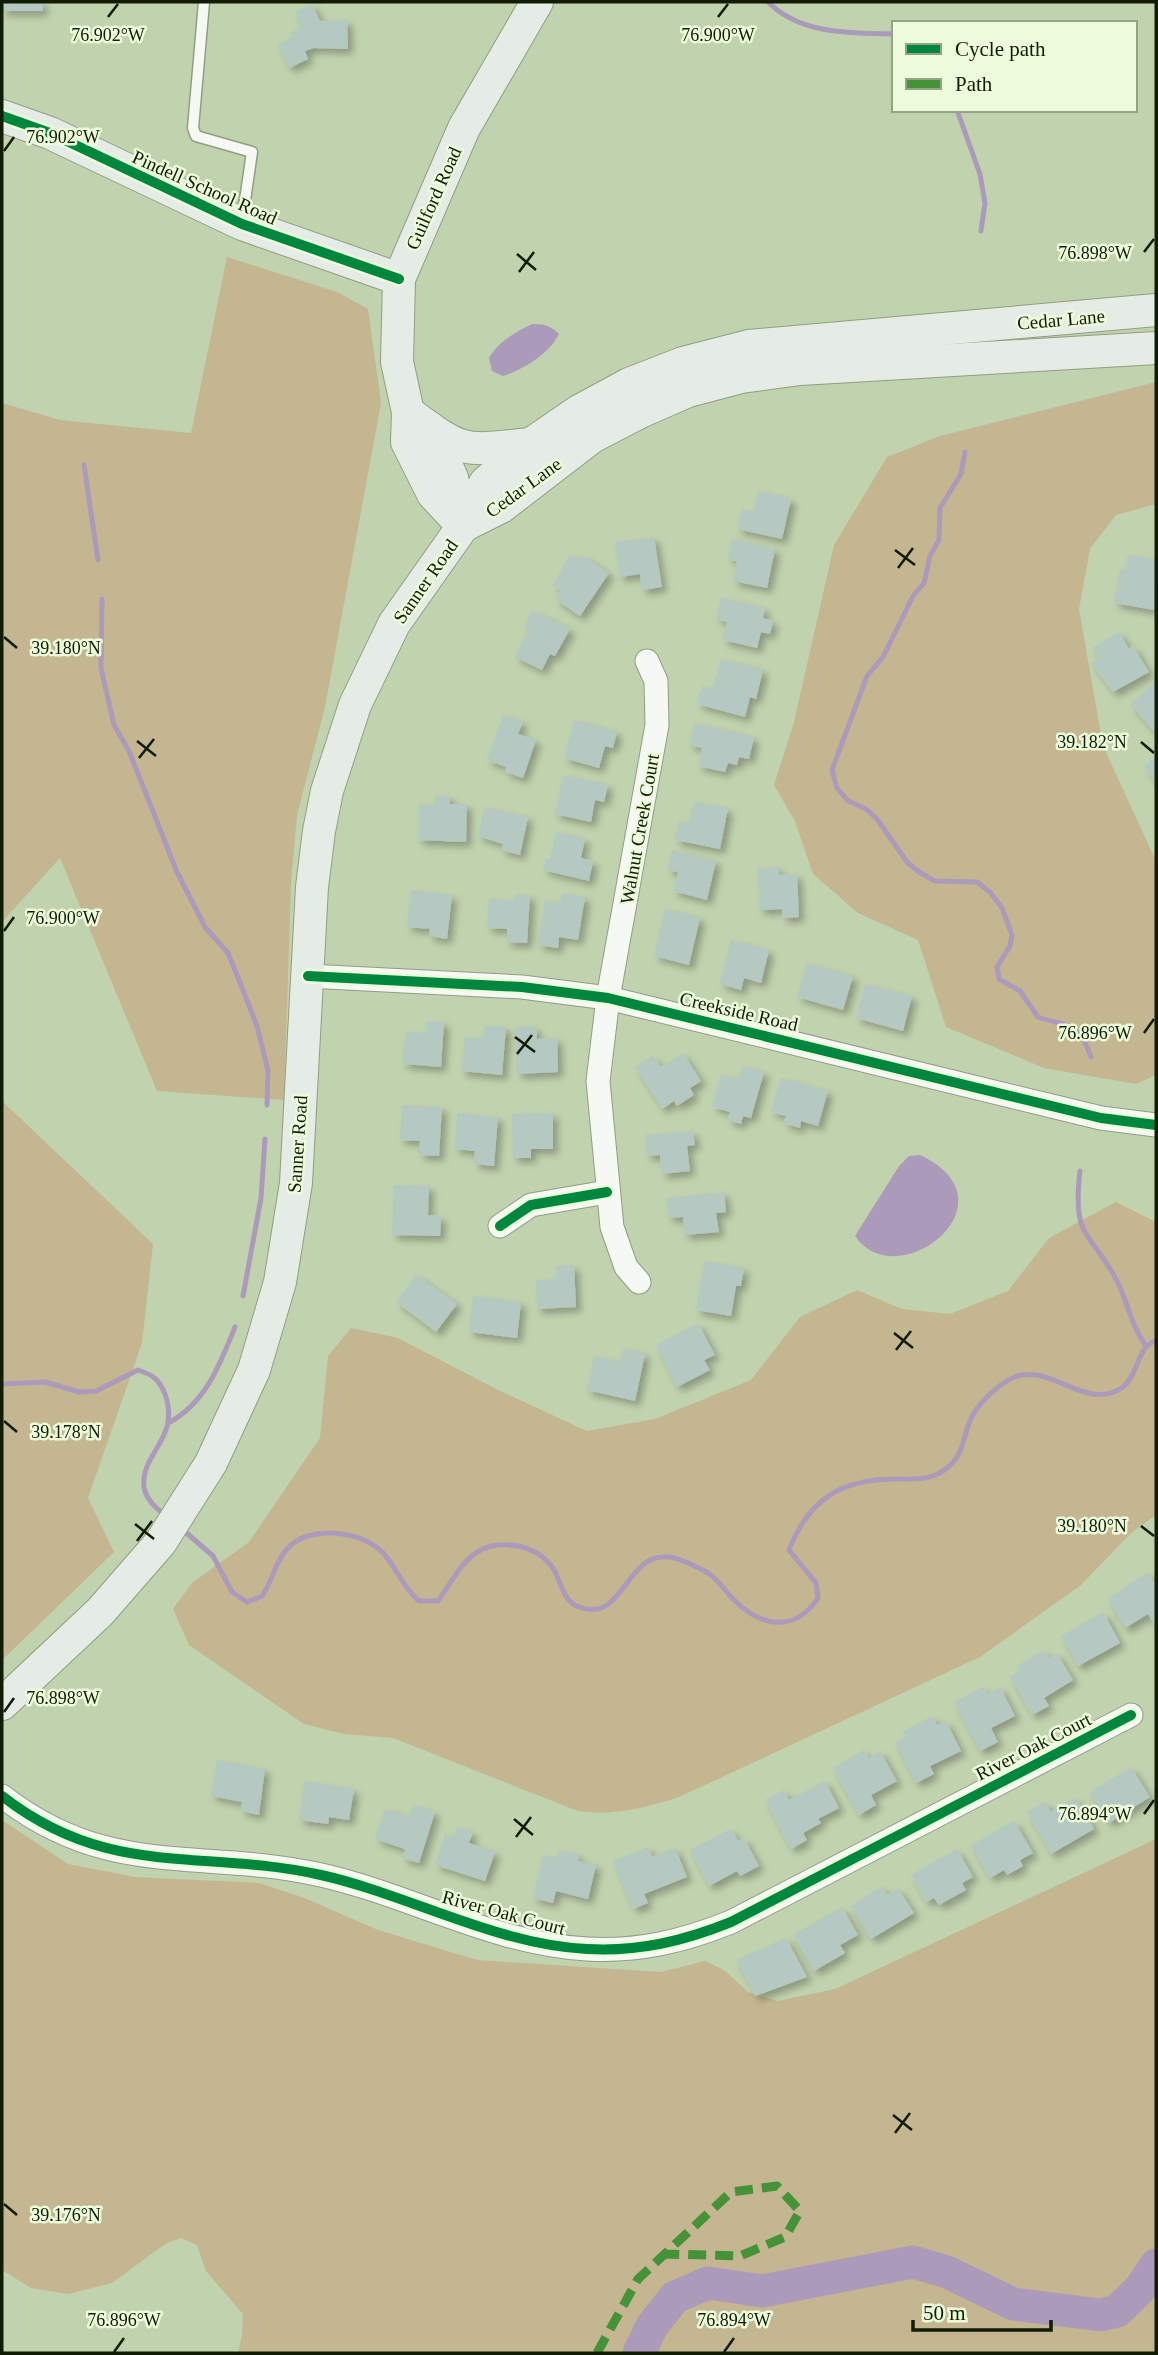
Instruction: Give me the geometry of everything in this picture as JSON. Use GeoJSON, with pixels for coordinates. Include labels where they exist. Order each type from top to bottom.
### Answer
{"type":"FeatureCollection","features":[{"type":"Feature","properties":{"kind":"main road","name":"Guilford Road"},"geometry":{"type":"LineString","coordinates":[[463,526],[433,494],[407,442],[419,420],[397,362],[399,279],[464,128],[537,2]]}},
{"type":"Feature","properties":{"kind":"main road","name":"Pindell School Road"},"geometry":{"type":"LineString","coordinates":[[2,116],[50,133],[242,224],[399,279]]}},
{"type":"Feature","properties":{"kind":"main road","name":"Cedar Lane"},"geometry":{"type":"LineString","coordinates":[[463,526],[485,483],[531,444],[579,411],[629,384],[683,363],[749,345],[1156,310]]}},
{"type":"Feature","properties":{"kind":"main road","name":"Cedar Lane"},"geometry":{"type":"LineString","coordinates":[[463,526],[501,508],[592,437],[688,391],[741,377],[800,369],[1156,348]]}},
{"type":"Feature","properties":{"kind":"main road"},"geometry":{"type":"LineString","coordinates":[[419,420],[462,448],[480,450],[531,444]]}},
{"type":"Feature","properties":{"kind":"main road","name":"Sanner Road"},"geometry":{"type":"LineString","coordinates":[[2,1704],[100,1612],[161,1542],[189,1502],[231,1423],[254,1370],[280,1282],[296,1183],[319,831],[341,745],[355,705],[394,624],[463,526]]}},
{"type":"Feature","properties":{"kind":"street","name":"Walnut Creek Court"},"geometry":{"type":"LineString","coordinates":[[639,1282],[626,1268],[617,1250],[607,1192],[598,1082],[608,998],[657,725],[656,681],[647,660]]}},
{"type":"Feature","properties":{"kind":"street","name":"Creekside Road"},"geometry":{"type":"LineString","coordinates":[[308,975],[522,987],[608,998],[1101,1118],[1156,1125]]}},
{"type":"Feature","properties":{"kind":"street"},"geometry":{"type":"LineString","coordinates":[[500,1226],[531,1206],[607,1192]]}},
{"type":"Feature","properties":{"kind":"street","name":"River Oak Court"},"geometry":{"type":"LineString","coordinates":[[2,1796],[56,1832],[117,1853],[254,1865],[322,1875],[509,1935],[558,1947],[624,1949],[692,1938],[731,1922],[1131,1715]]}},
{"type":"Feature","properties":{"kind":"lane"},"geometry":{"type":"LineString","coordinates":[[204,2],[193,128],[196,136],[251,152],[242,224]]}},
{"type":"Feature","properties":{"kind":"shaded area"},"geometry":{"type":"Polygon","coordinates":[[[227,257],[337,292],[368,309],[381,403],[325,707],[297,815],[291,883],[284,1100],[157,1091],[60,858],[2,922],[2,403],[60,420],[191,433],[227,257]]]}},
{"type":"Feature","properties":{"kind":"shaded area"},"geometry":{"type":"Polygon","coordinates":[[[532,324],[547,326],[559,334],[549,348],[527,365],[503,376],[492,371],[489,358],[497,347],[532,324]]]}},
{"type":"Feature","properties":{"kind":"shaded area"},"geometry":{"type":"Polygon","coordinates":[[[1156,382],[1156,504],[1116,515],[1090,549],[1079,609],[1103,746],[1156,861],[1156,1075],[1136,1084],[1044,1068],[946,1027],[918,940],[858,913],[813,874],[795,821],[774,785],[794,722],[834,545],[887,457],[940,436],[1156,382]]]}},
{"type":"Feature","properties":{"kind":"shaded area"},"geometry":{"type":"Polygon","coordinates":[[[2,1101],[153,1244],[142,1343],[88,1498],[114,1552],[2,1660],[2,1101]]]}},
{"type":"Feature","properties":{"kind":"shaded area"},"geometry":{"type":"Polygon","coordinates":[[[920,1155],[948,1175],[958,1196],[954,1218],[941,1236],[920,1250],[897,1256],[874,1252],[855,1236],[899,1166],[909,1156],[920,1155]]]}},
{"type":"Feature","properties":{"kind":"shaded area"},"geometry":{"type":"Polygon","coordinates":[[[1116,1202],[1156,1222],[1156,1515],[1131,1533],[1081,1585],[980,1657],[679,1797],[629,1810],[592,1812],[578,1811],[393,1738],[344,1734],[304,1724],[189,1645],[173,1609],[192,1583],[249,1542],[320,1438],[328,1356],[351,1328],[398,1338],[498,1390],[587,1431],[655,1419],[751,1380],[800,1317],[857,1290],[902,1309],[950,1314],[1008,1291],[1049,1238],[1116,1202]]]}},
{"type":"Feature","properties":{"kind":"shaded area"},"geometry":{"type":"Polygon","coordinates":[[[2,1820],[68,1864],[135,1877],[259,1883],[302,1897],[378,1930],[477,1960],[661,1972],[705,1961],[724,1970],[748,1992],[777,2001],[835,1989],[1156,1839],[1156,2353],[238,2353],[243,2314],[206,2271],[197,2245],[181,2238],[165,2244],[112,2283],[68,2294],[31,2288],[2,2270],[2,1820]]]}},
{"type":"Feature","properties":{"kind":"building"},"geometry":{"type":"Polygon","coordinates":[[[2,2],[43,2],[43,11],[2,11],[2,2]]]}},
{"type":"Feature","properties":{"kind":"building"},"geometry":{"type":"Polygon","coordinates":[[[312,4],[320,21],[347,20],[348,49],[314,48],[305,51],[308,59],[289,68],[278,44],[293,37],[290,33],[302,27],[295,12],[312,4]]]}},
{"type":"Feature","properties":{"kind":"building"},"geometry":{"type":"Polygon","coordinates":[[[758,491],[791,499],[782,539],[737,529],[742,509],[753,512],[758,491]]]}},
{"type":"Feature","properties":{"kind":"building"},"geometry":{"type":"Polygon","coordinates":[[[654,537],[662,587],[642,590],[640,574],[620,577],[615,542],[654,537]]]}},
{"type":"Feature","properties":{"kind":"building"},"geometry":{"type":"Polygon","coordinates":[[[732,539],[775,549],[767,588],[733,581],[737,561],[728,559],[732,539]]]}},
{"type":"Feature","properties":{"kind":"building"},"geometry":{"type":"Polygon","coordinates":[[[570,554],[579,560],[582,555],[609,573],[580,616],[555,599],[561,591],[553,585],[570,554]]]}},
{"type":"Feature","properties":{"kind":"building"},"geometry":{"type":"Polygon","coordinates":[[[1128,555],[1156,560],[1154,610],[1114,603],[1120,569],[1125,570],[1128,555]]]}},
{"type":"Feature","properties":{"kind":"building"},"geometry":{"type":"Polygon","coordinates":[[[721,598],[765,608],[763,618],[773,621],[770,634],[761,632],[757,648],[723,640],[727,622],[716,619],[721,598]]]}},
{"type":"Feature","properties":{"kind":"building"},"geometry":{"type":"Polygon","coordinates":[[[532,611],[570,629],[555,656],[550,654],[542,670],[515,657],[528,630],[524,627],[532,611]]]}},
{"type":"Feature","properties":{"kind":"building"},"geometry":{"type":"Polygon","coordinates":[[[1119,632],[1129,649],[1133,646],[1149,672],[1113,692],[1091,663],[1099,658],[1092,648],[1119,632]]]}},
{"type":"Feature","properties":{"kind":"building"},"geometry":{"type":"Polygon","coordinates":[[[721,659],[763,670],[756,699],[750,697],[745,717],[697,704],[702,686],[713,689],[721,659]]]}},
{"type":"Feature","properties":{"kind":"building"},"geometry":{"type":"Polygon","coordinates":[[[1156,681],[1156,734],[1130,704],[1156,681]]]}},
{"type":"Feature","properties":{"kind":"building"},"geometry":{"type":"Polygon","coordinates":[[[503,715],[523,722],[518,734],[536,740],[523,778],[505,772],[506,767],[487,760],[503,715]]]}},
{"type":"Feature","properties":{"kind":"building"},"geometry":{"type":"Polygon","coordinates":[[[574,720],[617,732],[613,748],[605,746],[599,768],[564,758],[574,720]]]}},
{"type":"Feature","properties":{"kind":"building"},"geometry":{"type":"Polygon","coordinates":[[[694,723],[754,737],[749,759],[739,757],[737,765],[728,763],[725,772],[698,766],[702,748],[689,745],[694,723]]]}},
{"type":"Feature","properties":{"kind":"building"},"geometry":{"type":"Polygon","coordinates":[[[1156,757],[1156,783],[1144,766],[1156,757]]]}},
{"type":"Feature","properties":{"kind":"building"},"geometry":{"type":"Polygon","coordinates":[[[563,775],[608,785],[604,802],[595,800],[591,822],[555,814],[563,775]]]}},
{"type":"Feature","properties":{"kind":"building"},"geometry":{"type":"Polygon","coordinates":[[[435,796],[450,796],[450,804],[467,804],[466,842],[418,840],[419,804],[435,805],[435,796]]]}},
{"type":"Feature","properties":{"kind":"building"},"geometry":{"type":"Polygon","coordinates":[[[694,802],[728,808],[720,849],[675,840],[679,821],[689,823],[694,802]]]}},
{"type":"Feature","properties":{"kind":"building"},"geometry":{"type":"Polygon","coordinates":[[[484,807],[528,817],[520,855],[501,850],[503,844],[478,836],[484,807]]]}},
{"type":"Feature","properties":{"kind":"building"},"geometry":{"type":"Polygon","coordinates":[[[556,832],[585,839],[581,858],[593,861],[589,881],[543,870],[546,858],[550,859],[556,832]]]}},
{"type":"Feature","properties":{"kind":"building"},"geometry":{"type":"Polygon","coordinates":[[[672,850],[716,861],[707,900],[673,891],[678,872],[667,870],[672,850]]]}},
{"type":"Feature","properties":{"kind":"building"},"geometry":{"type":"Polygon","coordinates":[[[779,867],[779,875],[797,874],[799,917],[782,918],[782,909],[760,910],[757,868],[779,867]]]}},
{"type":"Feature","properties":{"kind":"building"},"geometry":{"type":"Polygon","coordinates":[[[411,890],[452,895],[447,939],[429,936],[430,929],[407,927],[411,890]]]}},
{"type":"Feature","properties":{"kind":"building"},"geometry":{"type":"Polygon","coordinates":[[[562,893],[585,897],[578,940],[559,937],[558,948],[538,945],[545,900],[560,903],[562,893]]]}},
{"type":"Feature","properties":{"kind":"building"},"geometry":{"type":"Polygon","coordinates":[[[515,894],[530,895],[527,943],[507,942],[507,929],[487,928],[489,899],[515,900],[515,894]]]}},
{"type":"Feature","properties":{"kind":"building"},"geometry":{"type":"Polygon","coordinates":[[[665,909],[700,918],[689,965],[654,956],[665,909]]]}},
{"type":"Feature","properties":{"kind":"building"},"geometry":{"type":"Polygon","coordinates":[[[731,940],[769,950],[761,983],[744,978],[741,990],[720,984],[731,940]]]}},
{"type":"Feature","properties":{"kind":"building"},"geometry":{"type":"Polygon","coordinates":[[[807,963],[853,976],[843,1010],[797,997],[807,963]]]}},
{"type":"Feature","properties":{"kind":"building"},"geometry":{"type":"Polygon","coordinates":[[[865,984],[912,996],[903,1031],[856,1018],[865,984]]]}},
{"type":"Feature","properties":{"kind":"building"},"geometry":{"type":"Polygon","coordinates":[[[427,1021],[444,1022],[441,1067],[403,1064],[405,1032],[426,1033],[427,1021]]]}},
{"type":"Feature","properties":{"kind":"building"},"geometry":{"type":"Polygon","coordinates":[[[485,1026],[506,1027],[502,1075],[461,1071],[465,1037],[483,1038],[485,1026]]]}},
{"type":"Feature","properties":{"kind":"building"},"geometry":{"type":"Polygon","coordinates":[[[515,1027],[536,1027],[537,1039],[557,1038],[558,1072],[517,1074],[515,1027]]]}},
{"type":"Feature","properties":{"kind":"building"},"geometry":{"type":"Polygon","coordinates":[[[683,1053],[701,1081],[690,1088],[694,1095],[677,1106],[674,1101],[662,1109],[635,1067],[653,1056],[661,1067],[683,1053]]]}},
{"type":"Feature","properties":{"kind":"building"},"geometry":{"type":"Polygon","coordinates":[[[743,1066],[764,1072],[751,1118],[743,1116],[741,1124],[727,1120],[730,1112],[712,1107],[721,1074],[739,1079],[743,1066]]]}},
{"type":"Feature","properties":{"kind":"building"},"geometry":{"type":"Polygon","coordinates":[[[781,1078],[828,1091],[818,1126],[801,1121],[800,1128],[783,1123],[786,1116],[771,1112],[781,1078]]]}},
{"type":"Feature","properties":{"kind":"building"},"geometry":{"type":"Polygon","coordinates":[[[402,1105],[442,1107],[439,1156],[419,1155],[420,1141],[400,1140],[402,1105]]]}},
{"type":"Feature","properties":{"kind":"building"},"geometry":{"type":"Polygon","coordinates":[[[457,1113],[498,1117],[494,1166],[474,1164],[475,1151],[455,1149],[457,1113]]]}},
{"type":"Feature","properties":{"kind":"building"},"geometry":{"type":"Polygon","coordinates":[[[553,1113],[553,1149],[531,1149],[531,1158],[513,1158],[512,1114],[553,1113]]]}},
{"type":"Feature","properties":{"kind":"building"},"geometry":{"type":"Polygon","coordinates":[[[693,1131],[695,1145],[687,1146],[690,1171],[662,1174],[660,1155],[647,1156],[645,1135],[693,1131]]]}},
{"type":"Feature","properties":{"kind":"building"},"geometry":{"type":"Polygon","coordinates":[[[394,1185],[429,1186],[428,1215],[441,1216],[440,1236],[392,1235],[394,1185]]]}},
{"type":"Feature","properties":{"kind":"building"},"geometry":{"type":"Polygon","coordinates":[[[724,1192],[726,1212],[716,1213],[719,1232],[685,1235],[683,1217],[669,1218],[667,1198],[724,1192]]]}},
{"type":"Feature","properties":{"kind":"building"},"geometry":{"type":"Polygon","coordinates":[[[704,1261],[744,1268],[741,1286],[736,1286],[731,1316],[696,1310],[704,1261]]]}},
{"type":"Feature","properties":{"kind":"building"},"geometry":{"type":"Polygon","coordinates":[[[574,1265],[576,1307],[537,1309],[536,1280],[556,1279],[556,1266],[574,1265]]]}},
{"type":"Feature","properties":{"kind":"building"},"geometry":{"type":"Polygon","coordinates":[[[416,1275],[457,1304],[436,1332],[396,1302],[416,1275]]]}},
{"type":"Feature","properties":{"kind":"building"},"geometry":{"type":"Polygon","coordinates":[[[473,1296],[521,1302],[517,1338],[469,1332],[473,1296]]]}},
{"type":"Feature","properties":{"kind":"building"},"geometry":{"type":"Polygon","coordinates":[[[698,1323],[715,1355],[704,1360],[710,1370],[677,1387],[656,1345],[698,1323]]]}},
{"type":"Feature","properties":{"kind":"building"},"geometry":{"type":"Polygon","coordinates":[[[624,1348],[645,1354],[635,1401],[587,1390],[594,1356],[620,1362],[624,1348]]]}},
{"type":"Feature","properties":{"kind":"building"},"geometry":{"type":"Polygon","coordinates":[[[1148,1572],[1156,1586],[1156,1628],[1148,1614],[1125,1628],[1108,1599],[1148,1572]]]}},
{"type":"Feature","properties":{"kind":"building"},"geometry":{"type":"Polygon","coordinates":[[[1103,1612],[1120,1643],[1078,1666],[1061,1636],[1103,1612]]]}},
{"type":"Feature","properties":{"kind":"building"},"geometry":{"type":"Polygon","coordinates":[[[1044,1650],[1048,1658],[1057,1653],[1073,1680],[1044,1698],[1049,1706],[1032,1715],[1010,1677],[1020,1671],[1017,1666],[1044,1650]]]}},
{"type":"Feature","properties":{"kind":"building"},"geometry":{"type":"Polygon","coordinates":[[[983,1687],[987,1694],[1000,1687],[1015,1716],[991,1728],[998,1742],[980,1751],[954,1702],[983,1687]]]}},
{"type":"Feature","properties":{"kind":"building"},"geometry":{"type":"Polygon","coordinates":[[[933,1716],[937,1725],[946,1721],[961,1751],[930,1766],[934,1774],[916,1783],[895,1742],[906,1737],[903,1731],[933,1716]]]}},
{"type":"Feature","properties":{"kind":"building"},"geometry":{"type":"Polygon","coordinates":[[[864,1750],[869,1758],[880,1751],[897,1781],[871,1795],[876,1805],[859,1815],[833,1768],[864,1750]]]}},
{"type":"Feature","properties":{"kind":"building"},"geometry":{"type":"Polygon","coordinates":[[[217,1760],[265,1769],[259,1815],[241,1811],[242,1802],[211,1796],[217,1760]]]}},
{"type":"Feature","properties":{"kind":"building"},"geometry":{"type":"Polygon","coordinates":[[[1131,1767],[1150,1797],[1109,1823],[1090,1793],[1131,1767]]]}},
{"type":"Feature","properties":{"kind":"building"},"geometry":{"type":"Polygon","coordinates":[[[304,1781],[354,1789],[349,1820],[329,1817],[328,1824],[299,1820],[304,1781]]]}},
{"type":"Feature","properties":{"kind":"building"},"geometry":{"type":"Polygon","coordinates":[[[825,1781],[839,1808],[818,1819],[821,1823],[803,1833],[807,1840],[791,1849],[765,1800],[784,1790],[789,1800],[825,1781]]]}},
{"type":"Feature","properties":{"kind":"building"},"geometry":{"type":"Polygon","coordinates":[[[1076,1798],[1094,1829],[1051,1854],[1027,1812],[1045,1802],[1051,1812],[1076,1798]]]}},
{"type":"Feature","properties":{"kind":"building"},"geometry":{"type":"Polygon","coordinates":[[[413,1805],[435,1812],[419,1863],[402,1858],[405,1849],[375,1839],[385,1809],[410,1817],[413,1805]]]}},
{"type":"Feature","properties":{"kind":"building"},"geometry":{"type":"Polygon","coordinates":[[[1014,1821],[1033,1853],[1020,1860],[1023,1866],[1007,1875],[1004,1870],[990,1878],[971,1845],[1014,1821]]]}},
{"type":"Feature","properties":{"kind":"building"},"geometry":{"type":"Polygon","coordinates":[[[457,1827],[473,1832],[469,1843],[495,1852],[485,1881],[435,1865],[445,1834],[454,1837],[457,1827]]]}},
{"type":"Feature","properties":{"kind":"building"},"geometry":{"type":"Polygon","coordinates":[[[731,1829],[738,1841],[744,1838],[759,1866],[740,1876],[737,1871],[709,1886],[690,1850],[731,1829]]]}},
{"type":"Feature","properties":{"kind":"building"},"geometry":{"type":"Polygon","coordinates":[[[648,1847],[652,1857],[675,1848],[687,1877],[644,1894],[648,1903],[633,1909],[613,1861],[648,1847]]]}},
{"type":"Feature","properties":{"kind":"building"},"geometry":{"type":"Polygon","coordinates":[[[957,1849],[973,1877],[962,1883],[966,1890],[939,1905],[934,1898],[926,1902],[911,1875],[957,1849]]]}},
{"type":"Feature","properties":{"kind":"building"},"geometry":{"type":"Polygon","coordinates":[[[559,1850],[579,1855],[578,1861],[596,1865],[588,1899],[556,1891],[553,1903],[533,1898],[543,1855],[557,1858],[559,1850]]]}},
{"type":"Feature","properties":{"kind":"building"},"geometry":{"type":"Polygon","coordinates":[[[882,1886],[887,1895],[898,1888],[914,1913],[871,1939],[851,1906],[882,1886]]]}},
{"type":"Feature","properties":{"kind":"building"},"geometry":{"type":"Polygon","coordinates":[[[842,1907],[858,1935],[840,1945],[845,1953],[814,1971],[793,1935],[842,1907]]]}},
{"type":"Feature","properties":{"kind":"building"},"geometry":{"type":"Polygon","coordinates":[[[786,1938],[807,1977],[755,1996],[736,1960],[786,1938]]]}},
{"type":"Feature","properties":{"kind":"waterway"},"geometry":{"type":"LineString","coordinates":[[768,2],[781,13],[811,26],[844,32],[892,34]]}},
{"type":"Feature","properties":{"kind":"waterway"},"geometry":{"type":"LineString","coordinates":[[958,112],[980,174],[985,203],[981,231]]}},
{"type":"Feature","properties":{"kind":"waterway"},"geometry":{"type":"LineString","coordinates":[[965,452],[961,474],[940,508],[939,540],[930,556],[924,583],[913,596],[883,657],[867,676],[832,770],[837,788],[848,801],[866,809],[877,819],[907,862],[919,872],[935,881],[977,882],[990,892],[1002,908],[1012,935],[1010,946],[997,967],[999,979],[1020,991],[1038,1017],[1077,1031],[1091,1057]]}},
{"type":"Feature","properties":{"kind":"waterway"},"geometry":{"type":"LineString","coordinates":[[84,465],[98,560]]}},
{"type":"Feature","properties":{"kind":"waterway"},"geometry":{"type":"LineString","coordinates":[[102,599],[101,668],[114,725],[129,751],[177,872],[205,927],[228,953],[241,985],[257,1026],[268,1070],[267,1105]]}},
{"type":"Feature","properties":{"kind":"waterway"},"geometry":{"type":"LineString","coordinates":[[243,1296],[261,1198],[265,1139]]}},
{"type":"Feature","properties":{"kind":"waterway"},"geometry":{"type":"LineString","coordinates":[[1080,1171],[1078,1193],[1081,1223],[1117,1281],[1136,1329],[1146,1346]]}},
{"type":"Feature","properties":{"kind":"waterway"},"geometry":{"type":"LineString","coordinates":[[170,1422],[183,1414],[202,1393],[217,1368],[235,1327]]}},
{"type":"Feature","properties":{"kind":"waterway"},"geometry":{"type":"LineString","coordinates":[[182,1529],[213,1556],[232,1592],[247,1602],[262,1596],[284,1553],[297,1540],[322,1533],[336,1533],[350,1535],[374,1545],[388,1559],[419,1601],[438,1601],[469,1558],[478,1551],[502,1545],[523,1547],[542,1557],[553,1568],[569,1601],[579,1607],[594,1610],[606,1606],[643,1565],[654,1558],[669,1557],[708,1573],[734,1600],[755,1616],[778,1622],[788,1621],[799,1617],[818,1598],[816,1583],[789,1550],[806,1517],[829,1495],[859,1483],[926,1478],[943,1471],[955,1461],[977,1408],[995,1389],[1015,1377],[1029,1374],[1042,1376],[1083,1392],[1096,1394],[1110,1393],[1123,1387],[1132,1376],[1145,1348],[1156,1341]]}},
{"type":"Feature","properties":{"kind":"waterway"},"geometry":{"type":"LineString","coordinates":[[2,1384],[45,1382],[79,1392],[96,1391],[138,1370],[155,1378],[165,1394],[169,1410],[168,1423],[148,1464],[144,1487],[150,1500],[167,1517]]}},
{"type":"Feature","properties":{"kind":"waterway"},"geometry":{"type":"LineString","coordinates":[[639,2353],[652,2326],[675,2297],[708,2283],[762,2291],[913,2262],[947,2272],[1013,2304],[1101,2315],[1117,2311],[1140,2289],[1156,2265]]}},
{"type":"Feature","properties":{"kind":"marked path"},"geometry":{"type":"LineString","coordinates":[[597,2353],[638,2279],[731,2192],[777,2186],[800,2211],[785,2237],[740,2256],[665,2254]]}},
{"type":"Feature","properties":{"kind":"cycle path"},"geometry":{"type":"LineString","coordinates":[[2,116],[50,133],[242,224],[399,279]]}},
{"type":"Feature","properties":{"kind":"cycle path"},"geometry":{"type":"LineString","coordinates":[[308,976],[522,987],[608,998],[1101,1118],[1156,1125]]}},
{"type":"Feature","properties":{"kind":"cycle path"},"geometry":{"type":"LineString","coordinates":[[500,1226],[531,1205],[607,1192]]}},
{"type":"Feature","properties":{"kind":"cycle path"},"geometry":{"type":"LineString","coordinates":[[2,1796],[42,1822],[80,1840],[118,1851],[277,1867],[321,1875],[519,1938],[587,1949],[624,1949],[678,1940],[731,1922],[1131,1715]]}}]}
